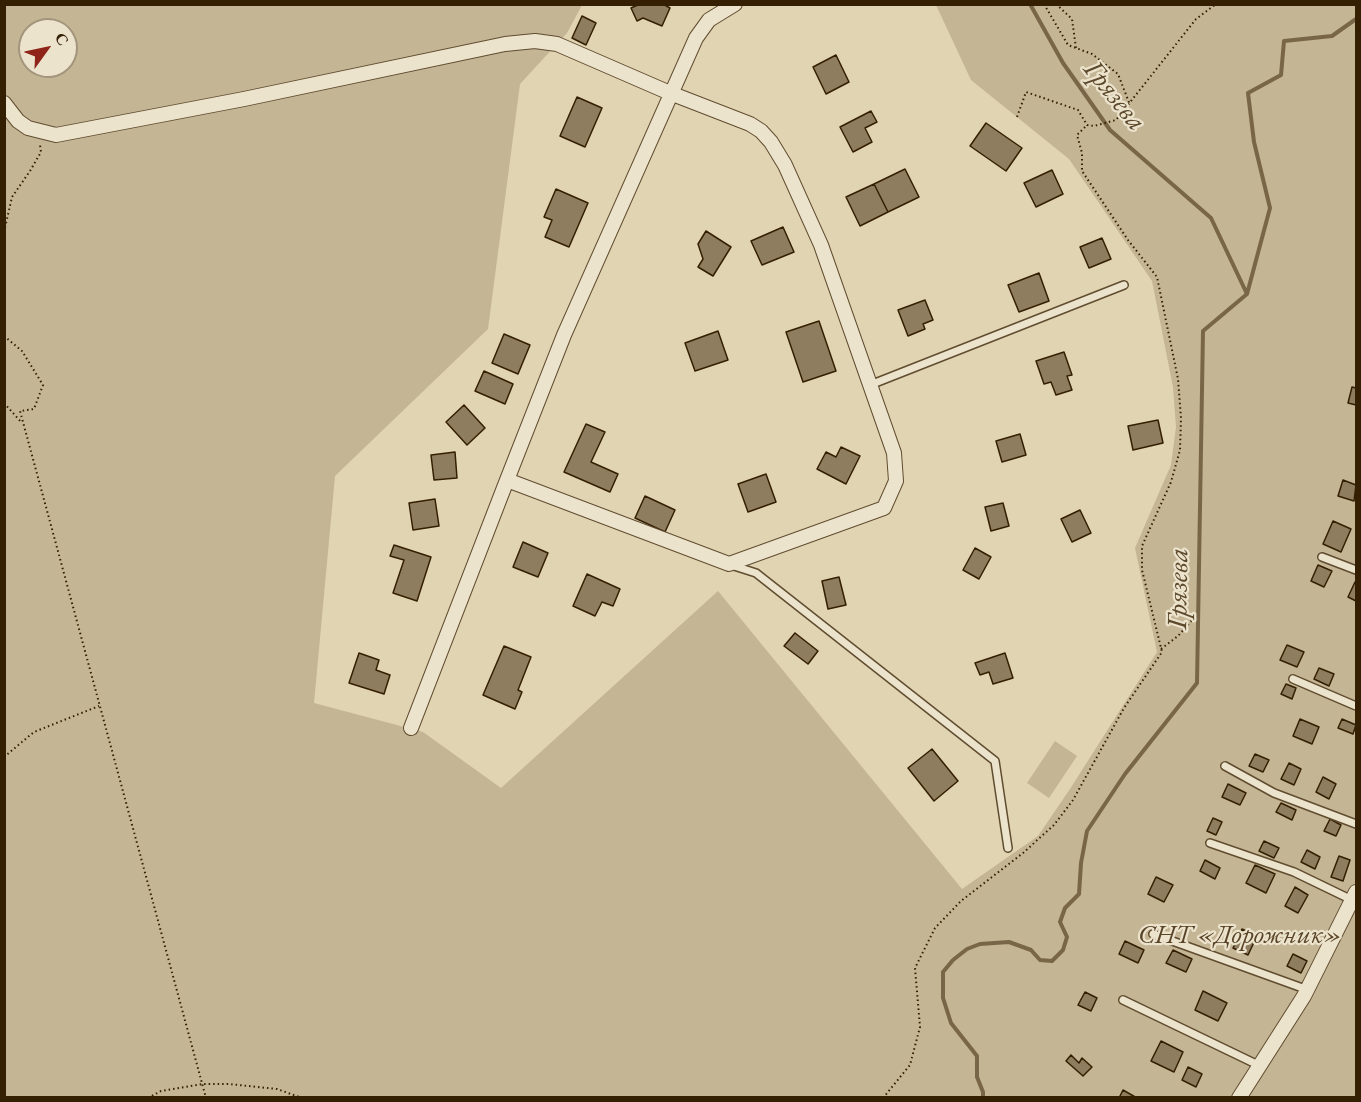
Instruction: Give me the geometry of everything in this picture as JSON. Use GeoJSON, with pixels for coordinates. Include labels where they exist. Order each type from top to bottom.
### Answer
{"type":"FeatureCollection","features":[{"type":"Feature","properties":{"kind":"street"},"geometry":{"type":"LineString","coordinates":[[411,728],[564,334],[670,93],[696,38],[709,20],[735,4]]}},
{"type":"Feature","properties":{"kind":"street"},"geometry":{"type":"LineString","coordinates":[[4,103],[18,121],[28,128],[56,135],[505,44],[535,41],[557,44],[670,93],[750,124],[761,131],[771,142],[785,165],[821,245],[894,453],[896,481],[884,508],[729,564],[507,480]]}},
{"type":"Feature","properties":{"kind":"street"},"geometry":{"type":"LineString","coordinates":[[1239,1098],[1308,990],[1354,896]]}},
{"type":"Feature","properties":{"kind":"lane"},"geometry":{"type":"LineString","coordinates":[[870,385],[1124,285]]}},
{"type":"Feature","properties":{"kind":"lane"},"geometry":{"type":"LineString","coordinates":[[1322,557],[1356,570]]}},
{"type":"Feature","properties":{"kind":"lane"},"geometry":{"type":"LineString","coordinates":[[729,564],[756,573],[995,761],[1008,848]]}},
{"type":"Feature","properties":{"kind":"lane"},"geometry":{"type":"LineString","coordinates":[[1293,679],[1356,706]]}},
{"type":"Feature","properties":{"kind":"lane"},"geometry":{"type":"LineString","coordinates":[[1225,766],[1274,793],[1356,824]]}},
{"type":"Feature","properties":{"kind":"lane"},"geometry":{"type":"LineString","coordinates":[[1210,843],[1354,896]]}},
{"type":"Feature","properties":{"kind":"lane"},"geometry":{"type":"LineString","coordinates":[[1153,934],[1308,990]]}},
{"type":"Feature","properties":{"kind":"lane"},"geometry":{"type":"LineString","coordinates":[[1124,1000],[1254,1063]]}},
{"type":"Feature","properties":{"kind":"path"},"geometry":{"type":"LineString","coordinates":[[1044,4],[1068,45],[1092,54],[1118,74],[1130,105]]}},
{"type":"Feature","properties":{"kind":"path"},"geometry":{"type":"LineString","coordinates":[[1056,4],[1072,19],[1076,48]]}},
{"type":"Feature","properties":{"kind":"path"},"geometry":{"type":"LineString","coordinates":[[1087,125],[1094,126],[1116,120],[1196,19],[1216,4]]}},
{"type":"Feature","properties":{"kind":"path"},"geometry":{"type":"LineString","coordinates":[[1017,117],[1026,92],[1078,110],[1087,125]]}},
{"type":"Feature","properties":{"kind":"path"},"geometry":{"type":"LineString","coordinates":[[883,1098],[910,1065],[920,1026],[915,968],[934,928],[961,901],[1023,853],[1054,825],[1073,800],[1124,708],[1162,652],[1142,570],[1142,546],[1171,482],[1180,450],[1181,418],[1178,380],[1156,277],[1082,171],[1082,153],[1077,135],[1087,125]]}},
{"type":"Feature","properties":{"kind":"path"},"geometry":{"type":"LineString","coordinates":[[4,232],[12,197],[30,171],[40,152],[40,146]]}},
{"type":"Feature","properties":{"kind":"path"},"geometry":{"type":"LineString","coordinates":[[4,336],[22,351],[44,385],[34,409],[20,411],[206,1098]]}},
{"type":"Feature","properties":{"kind":"path"},"geometry":{"type":"LineString","coordinates":[[4,403],[23,424]]}},
{"type":"Feature","properties":{"kind":"path"},"geometry":{"type":"LineString","coordinates":[[1161,649],[1178,636],[1195,617]]}},
{"type":"Feature","properties":{"kind":"path"},"geometry":{"type":"LineString","coordinates":[[4,757],[34,732],[100,705]]}},
{"type":"Feature","properties":{"kind":"path"},"geometry":{"type":"LineString","coordinates":[[148,1098],[161,1091],[203,1084],[277,1089],[302,1098]]}},
{"type":"Feature","properties":{"kind":"green space","name":"СНТ «Дорожник»"},"geometry":{"type":"Polygon","coordinates":[[[5,5],[582,5],[567,33],[520,84],[488,329],[335,476],[314,703],[423,732],[501,788],[718,591],[962,889],[1038,836],[1157,652],[1135,548],[1171,465],[1176,427],[1173,387],[1152,281],[1069,159],[971,80],[936,5],[1356,5],[1356,1097],[5,1098],[5,5]]]}},
{"type":"Feature","properties":{"kind":"green space"},"geometry":{"type":"Polygon","coordinates":[[[1055,741],[1077,756],[1049,798],[1027,783],[1055,741]]]}},
{"type":"Feature","properties":{"kind":"building"},"geometry":{"type":"Polygon","coordinates":[[[640,4],[663,4],[670,8],[662,26],[643,18],[637,21],[631,8],[640,4]]]}},
{"type":"Feature","properties":{"kind":"building"},"geometry":{"type":"Polygon","coordinates":[[[582,16],[596,23],[586,45],[572,38],[582,16]]]}},
{"type":"Feature","properties":{"kind":"building"},"geometry":{"type":"Polygon","coordinates":[[[836,55],[849,82],[826,94],[813,67],[836,55]]]}},
{"type":"Feature","properties":{"kind":"building"},"geometry":{"type":"Polygon","coordinates":[[[577,97],[602,108],[585,147],[560,136],[577,97]]]}},
{"type":"Feature","properties":{"kind":"building"},"geometry":{"type":"Polygon","coordinates":[[[871,111],[877,122],[865,128],[872,142],[853,152],[840,127],[871,111]]]}},
{"type":"Feature","properties":{"kind":"building"},"geometry":{"type":"Polygon","coordinates":[[[986,123],[1022,148],[1006,171],[970,146],[986,123]]]}},
{"type":"Feature","properties":{"kind":"building"},"geometry":{"type":"Polygon","coordinates":[[[905,169],[919,197],[888,212],[874,184],[905,169]]]}},
{"type":"Feature","properties":{"kind":"building"},"geometry":{"type":"Polygon","coordinates":[[[1052,170],[1063,194],[1036,207],[1024,183],[1052,170]]]}},
{"type":"Feature","properties":{"kind":"building"},"geometry":{"type":"Polygon","coordinates":[[[874,184],[888,212],[860,226],[846,197],[874,184]]]}},
{"type":"Feature","properties":{"kind":"building"},"geometry":{"type":"Polygon","coordinates":[[[556,189],[588,203],[569,247],[545,237],[552,220],[544,217],[556,189]]]}},
{"type":"Feature","properties":{"kind":"building"},"geometry":{"type":"Polygon","coordinates":[[[783,227],[794,252],[762,265],[751,241],[783,227]]]}},
{"type":"Feature","properties":{"kind":"building"},"geometry":{"type":"Polygon","coordinates":[[[706,231],[731,247],[713,276],[698,267],[703,259],[698,244],[706,231]]]}},
{"type":"Feature","properties":{"kind":"building"},"geometry":{"type":"Polygon","coordinates":[[[1102,238],[1111,259],[1089,268],[1080,247],[1102,238]]]}},
{"type":"Feature","properties":{"kind":"building"},"geometry":{"type":"Polygon","coordinates":[[[1039,273],[1049,301],[1019,312],[1008,285],[1039,273]]]}},
{"type":"Feature","properties":{"kind":"building"},"geometry":{"type":"Polygon","coordinates":[[[925,300],[933,320],[923,324],[925,329],[908,336],[898,310],[925,300]]]}},
{"type":"Feature","properties":{"kind":"building"},"geometry":{"type":"Polygon","coordinates":[[[819,321],[836,371],[803,382],[786,332],[819,321]]]}},
{"type":"Feature","properties":{"kind":"building"},"geometry":{"type":"Polygon","coordinates":[[[718,331],[728,360],[695,371],[685,343],[718,331]]]}},
{"type":"Feature","properties":{"kind":"building"},"geometry":{"type":"Polygon","coordinates":[[[504,334],[530,345],[518,374],[492,363],[504,334]]]}},
{"type":"Feature","properties":{"kind":"building"},"geometry":{"type":"Polygon","coordinates":[[[1064,352],[1072,375],[1067,376],[1072,390],[1056,395],[1051,382],[1044,384],[1036,361],[1064,352]]]}},
{"type":"Feature","properties":{"kind":"building"},"geometry":{"type":"Polygon","coordinates":[[[484,371],[513,384],[505,404],[475,391],[484,371]]]}},
{"type":"Feature","properties":{"kind":"building"},"geometry":{"type":"Polygon","coordinates":[[[1352,387],[1356,388],[1356,405],[1348,403],[1352,387]]]}},
{"type":"Feature","properties":{"kind":"building"},"geometry":{"type":"Polygon","coordinates":[[[464,405],[485,428],[467,445],[446,422],[464,405]]]}},
{"type":"Feature","properties":{"kind":"building"},"geometry":{"type":"Polygon","coordinates":[[[1158,420],[1163,443],[1133,450],[1128,426],[1158,420]]]}},
{"type":"Feature","properties":{"kind":"building"},"geometry":{"type":"Polygon","coordinates":[[[586,424],[605,432],[591,462],[618,474],[610,492],[564,472],[586,424]]]}},
{"type":"Feature","properties":{"kind":"building"},"geometry":{"type":"Polygon","coordinates":[[[1020,434],[1026,455],[1002,462],[996,441],[1020,434]]]}},
{"type":"Feature","properties":{"kind":"building"},"geometry":{"type":"Polygon","coordinates":[[[841,447],[860,456],[846,484],[817,469],[826,452],[836,457],[841,447]]]}},
{"type":"Feature","properties":{"kind":"building"},"geometry":{"type":"Polygon","coordinates":[[[455,452],[457,478],[434,480],[431,455],[455,452]]]}},
{"type":"Feature","properties":{"kind":"building"},"geometry":{"type":"Polygon","coordinates":[[[766,474],[776,502],[748,512],[738,484],[766,474]]]}},
{"type":"Feature","properties":{"kind":"building"},"geometry":{"type":"Polygon","coordinates":[[[1343,480],[1356,485],[1354,501],[1338,496],[1343,480]]]}},
{"type":"Feature","properties":{"kind":"building"},"geometry":{"type":"Polygon","coordinates":[[[645,496],[675,510],[665,532],[635,518],[645,496]]]}},
{"type":"Feature","properties":{"kind":"building"},"geometry":{"type":"Polygon","coordinates":[[[435,499],[439,526],[413,530],[409,503],[435,499]]]}},
{"type":"Feature","properties":{"kind":"building"},"geometry":{"type":"Polygon","coordinates":[[[1003,503],[1009,526],[991,531],[985,507],[1003,503]]]}},
{"type":"Feature","properties":{"kind":"building"},"geometry":{"type":"Polygon","coordinates":[[[1080,510],[1091,533],[1072,542],[1061,519],[1080,510]]]}},
{"type":"Feature","properties":{"kind":"building"},"geometry":{"type":"Polygon","coordinates":[[[1333,521],[1351,529],[1341,552],[1323,544],[1333,521]]]}},
{"type":"Feature","properties":{"kind":"building"},"geometry":{"type":"Polygon","coordinates":[[[523,542],[548,553],[538,577],[513,567],[523,542]]]}},
{"type":"Feature","properties":{"kind":"building"},"geometry":{"type":"Polygon","coordinates":[[[394,545],[431,557],[417,601],[393,593],[404,560],[390,556],[394,545]]]}},
{"type":"Feature","properties":{"kind":"building"},"geometry":{"type":"Polygon","coordinates":[[[975,548],[991,557],[979,579],[963,570],[975,548]]]}},
{"type":"Feature","properties":{"kind":"building"},"geometry":{"type":"Polygon","coordinates":[[[1318,565],[1332,571],[1324,587],[1311,581],[1318,565]]]}},
{"type":"Feature","properties":{"kind":"building"},"geometry":{"type":"Polygon","coordinates":[[[587,574],[620,589],[613,606],[602,602],[595,616],[573,606],[587,574]]]}},
{"type":"Feature","properties":{"kind":"building"},"geometry":{"type":"Polygon","coordinates":[[[839,577],[846,605],[828,609],[822,581],[839,577]]]}},
{"type":"Feature","properties":{"kind":"building"},"geometry":{"type":"Polygon","coordinates":[[[1356,583],[1356,601],[1348,597],[1356,583]]]}},
{"type":"Feature","properties":{"kind":"building"},"geometry":{"type":"Polygon","coordinates":[[[795,633],[818,651],[808,664],[784,646],[795,633]]]}},
{"type":"Feature","properties":{"kind":"building"},"geometry":{"type":"Polygon","coordinates":[[[1287,645],[1304,652],[1297,667],[1280,660],[1287,645]]]}},
{"type":"Feature","properties":{"kind":"building"},"geometry":{"type":"Polygon","coordinates":[[[504,646],[531,657],[518,690],[522,692],[515,709],[483,695],[504,646]]]}},
{"type":"Feature","properties":{"kind":"building"},"geometry":{"type":"Polygon","coordinates":[[[359,653],[379,660],[376,670],[390,675],[384,694],[349,683],[359,653]]]}},
{"type":"Feature","properties":{"kind":"building"},"geometry":{"type":"Polygon","coordinates":[[[1005,653],[1013,678],[993,684],[989,672],[980,675],[975,663],[1005,653]]]}},
{"type":"Feature","properties":{"kind":"building"},"geometry":{"type":"Polygon","coordinates":[[[1319,668],[1334,674],[1329,686],[1314,679],[1319,668]]]}},
{"type":"Feature","properties":{"kind":"building"},"geometry":{"type":"Polygon","coordinates":[[[1286,684],[1296,688],[1292,699],[1281,694],[1286,684]]]}},
{"type":"Feature","properties":{"kind":"building"},"geometry":{"type":"Polygon","coordinates":[[[1300,719],[1319,727],[1312,744],[1293,736],[1300,719]]]}},
{"type":"Feature","properties":{"kind":"building"},"geometry":{"type":"Polygon","coordinates":[[[1342,719],[1356,725],[1353,734],[1338,728],[1342,719]]]}},
{"type":"Feature","properties":{"kind":"building"},"geometry":{"type":"Polygon","coordinates":[[[932,749],[958,781],[934,801],[908,768],[932,749]]]}},
{"type":"Feature","properties":{"kind":"building"},"geometry":{"type":"Polygon","coordinates":[[[1255,754],[1269,760],[1263,772],[1249,766],[1255,754]]]}},
{"type":"Feature","properties":{"kind":"building"},"geometry":{"type":"Polygon","coordinates":[[[1289,763],[1301,769],[1294,785],[1281,779],[1289,763]]]}},
{"type":"Feature","properties":{"kind":"building"},"geometry":{"type":"Polygon","coordinates":[[[1323,777],[1336,784],[1329,799],[1316,792],[1323,777]]]}},
{"type":"Feature","properties":{"kind":"building"},"geometry":{"type":"Polygon","coordinates":[[[1228,784],[1246,793],[1240,805],[1222,797],[1228,784]]]}},
{"type":"Feature","properties":{"kind":"building"},"geometry":{"type":"Polygon","coordinates":[[[1281,803],[1296,810],[1292,820],[1276,812],[1281,803]]]}},
{"type":"Feature","properties":{"kind":"building"},"geometry":{"type":"Polygon","coordinates":[[[1213,818],[1222,822],[1216,835],[1207,831],[1213,818]]]}},
{"type":"Feature","properties":{"kind":"building"},"geometry":{"type":"Polygon","coordinates":[[[1330,819],[1341,825],[1336,836],[1324,831],[1330,819]]]}},
{"type":"Feature","properties":{"kind":"building"},"geometry":{"type":"Polygon","coordinates":[[[1264,841],[1279,848],[1274,858],[1259,851],[1264,841]]]}},
{"type":"Feature","properties":{"kind":"building"},"geometry":{"type":"Polygon","coordinates":[[[1307,850],[1320,857],[1315,869],[1301,862],[1307,850]]]}},
{"type":"Feature","properties":{"kind":"building"},"geometry":{"type":"Polygon","coordinates":[[[1339,856],[1350,860],[1343,881],[1331,877],[1339,856]]]}},
{"type":"Feature","properties":{"kind":"building"},"geometry":{"type":"Polygon","coordinates":[[[1205,860],[1220,868],[1215,879],[1200,871],[1205,860]]]}},
{"type":"Feature","properties":{"kind":"building"},"geometry":{"type":"Polygon","coordinates":[[[1255,865],[1275,874],[1266,893],[1246,883],[1255,865]]]}},
{"type":"Feature","properties":{"kind":"building"},"geometry":{"type":"Polygon","coordinates":[[[1156,877],[1173,885],[1164,902],[1148,894],[1156,877]]]}},
{"type":"Feature","properties":{"kind":"building"},"geometry":{"type":"Polygon","coordinates":[[[1295,887],[1308,895],[1298,913],[1285,906],[1295,887]]]}},
{"type":"Feature","properties":{"kind":"building"},"geometry":{"type":"Polygon","coordinates":[[[1242,929],[1257,936],[1248,955],[1233,948],[1242,929]]]}},
{"type":"Feature","properties":{"kind":"building"},"geometry":{"type":"Polygon","coordinates":[[[1125,941],[1144,950],[1138,963],[1119,954],[1125,941]]]}},
{"type":"Feature","properties":{"kind":"building"},"geometry":{"type":"Polygon","coordinates":[[[1173,950],[1192,959],[1186,972],[1166,963],[1173,950]]]}},
{"type":"Feature","properties":{"kind":"building"},"geometry":{"type":"Polygon","coordinates":[[[1293,954],[1307,961],[1301,973],[1287,966],[1293,954]]]}},
{"type":"Feature","properties":{"kind":"building"},"geometry":{"type":"Polygon","coordinates":[[[1203,991],[1227,1003],[1218,1021],[1195,1010],[1203,991]]]}},
{"type":"Feature","properties":{"kind":"building"},"geometry":{"type":"Polygon","coordinates":[[[1085,992],[1097,998],[1091,1011],[1078,1005],[1085,992]]]}},
{"type":"Feature","properties":{"kind":"building"},"geometry":{"type":"Polygon","coordinates":[[[1161,1041],[1183,1052],[1174,1072],[1151,1061],[1161,1041]]]}},
{"type":"Feature","properties":{"kind":"building"},"geometry":{"type":"Polygon","coordinates":[[[1071,1055],[1079,1063],[1082,1058],[1092,1067],[1083,1076],[1066,1061],[1071,1055]]]}},
{"type":"Feature","properties":{"kind":"building"},"geometry":{"type":"Polygon","coordinates":[[[1188,1067],[1202,1074],[1196,1087],[1182,1080],[1188,1067]]]}},
{"type":"Feature","properties":{"kind":"building"},"geometry":{"type":"Polygon","coordinates":[[[1123,1090],[1137,1098],[1119,1098],[1123,1090]]]}},
{"type":"Feature","properties":{"kind":"waterway","name":"Грязева"},"geometry":{"type":"LineString","coordinates":[[983,1098],[977,1077],[977,1056],[951,1023],[943,998],[943,972],[967,949],[980,944],[1009,942],[1031,950],[1040,960],[1052,961],[1063,950],[1067,937],[1060,922],[1065,908],[1079,894],[1081,863],[1087,831],[1125,774],[1197,683],[1203,331],[1247,294],[1211,218],[1110,130],[1063,63],[1030,4]]}},
{"type":"Feature","properties":{"kind":"waterway"},"geometry":{"type":"LineString","coordinates":[[1247,294],[1270,208],[1254,142],[1248,93],[1281,75],[1284,41],[1332,36],[1356,19]]}}]}
